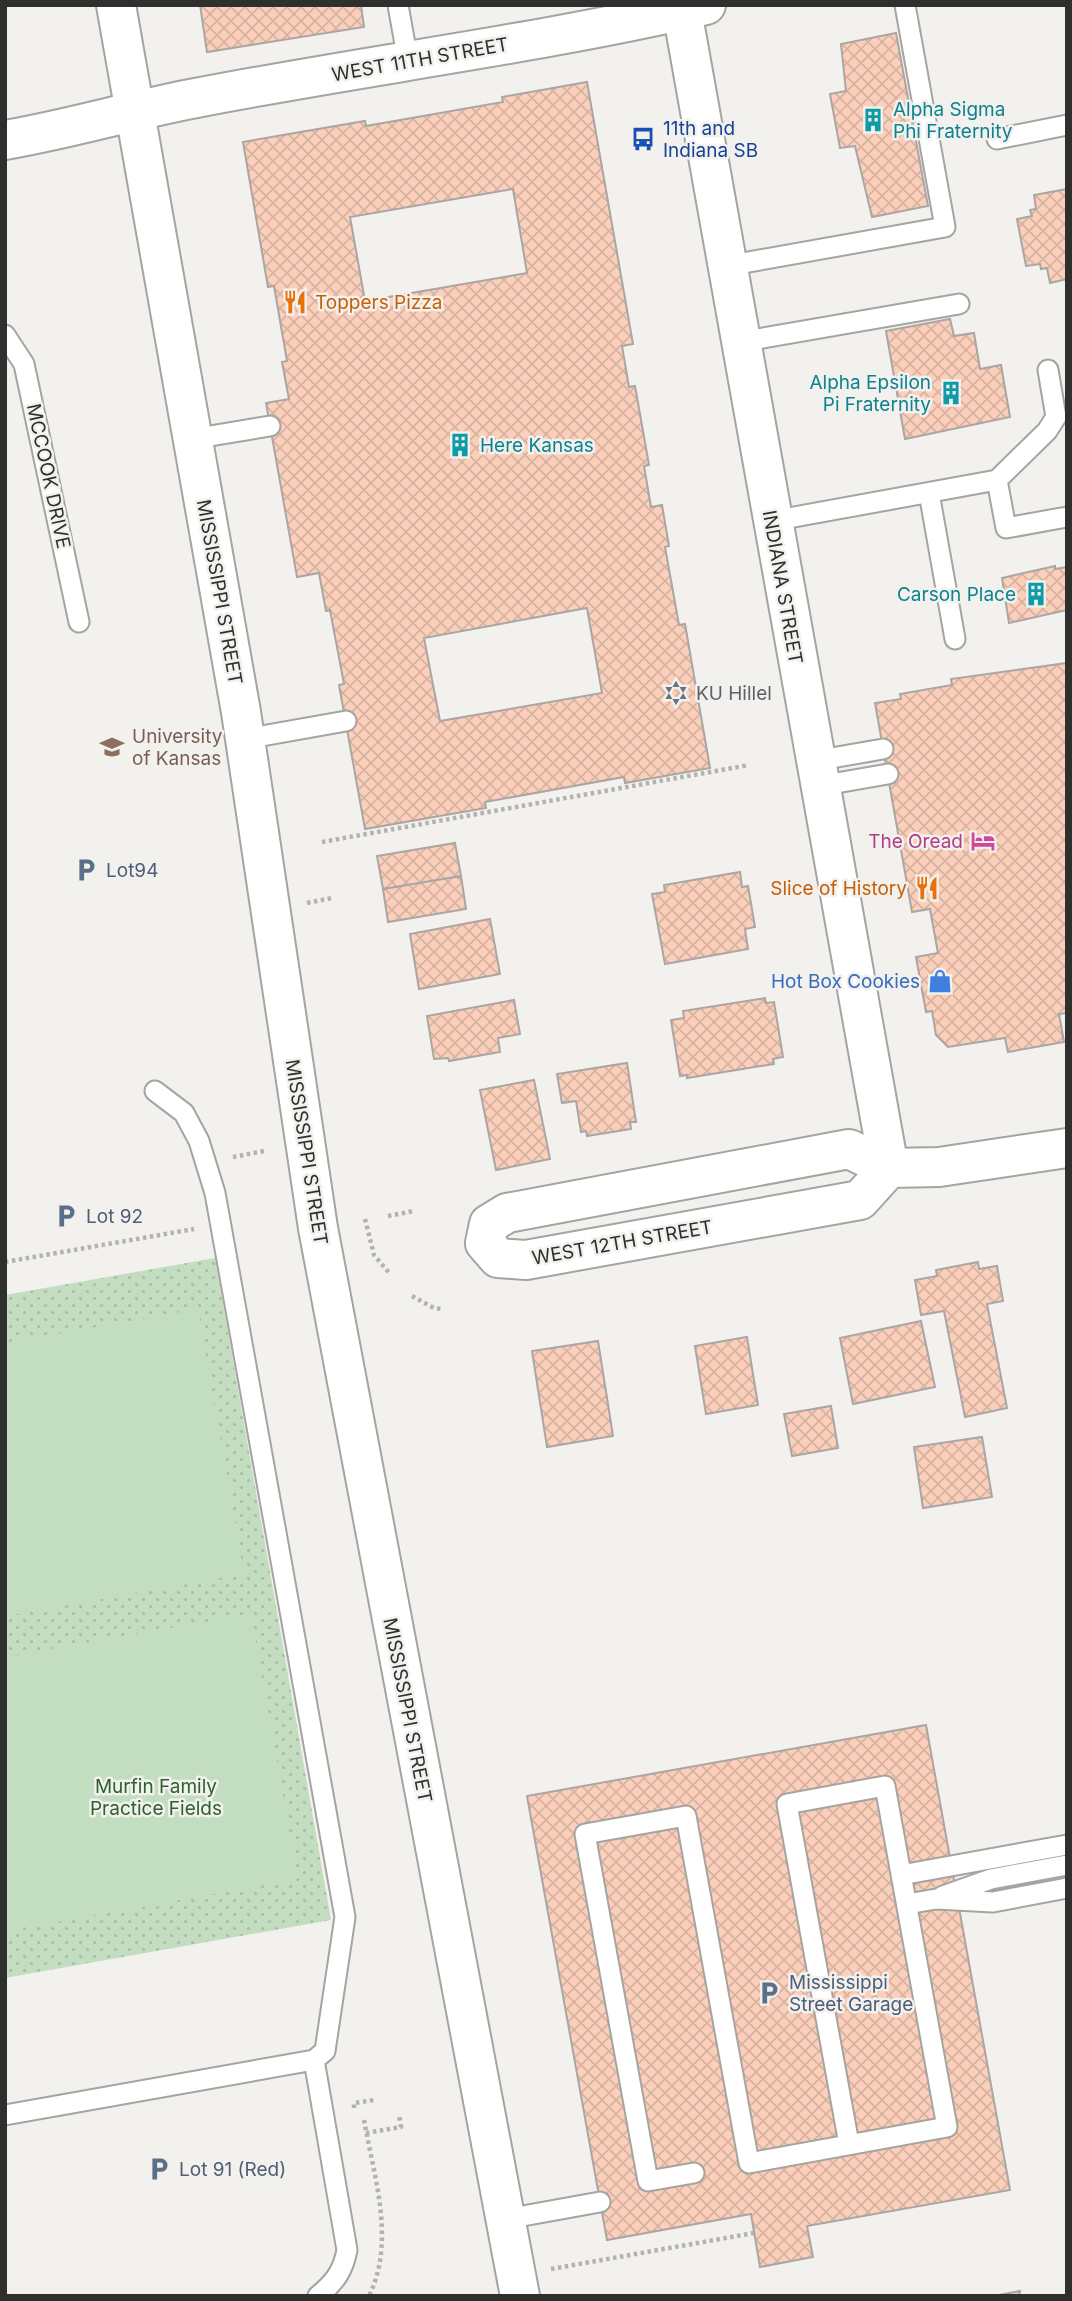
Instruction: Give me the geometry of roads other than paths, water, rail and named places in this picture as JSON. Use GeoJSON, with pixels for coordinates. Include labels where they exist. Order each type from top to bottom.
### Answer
{"type":"FeatureCollection","features":[{"type":"Feature","properties":{"kind":"street","name":"MISSISSIPPI STREET"},"geometry":{"type":"LineString","coordinates":[[116,5],[245,739],[318,1228],[520,2296]]}},
{"type":"Feature","properties":{"kind":"street","name":"WEST 11TH STREET"},"geometry":{"type":"LineString","coordinates":[[5,140],[194,98],[408,61],[689,7]]}},
{"type":"Feature","properties":{"kind":"street","name":"INDIANA STREET"},"geometry":{"type":"LineString","coordinates":[[689,7],[726,266],[889,1168]]}},
{"type":"Feature","properties":{"kind":"street","name":"WEST 12TH STREET"},"geometry":{"type":"LineString","coordinates":[[889,1168],[860,1200],[526,1260],[498,1258],[490,1253],[485,1243],[489,1224],[507,1213],[849,1149],[889,1168],[996,1161],[1067,1148]]}},
{"type":"Feature","properties":{"kind":"lane"},"geometry":{"type":"LineString","coordinates":[[398,5],[408,61]]}},
{"type":"Feature","properties":{"kind":"lane"},"geometry":{"type":"LineString","coordinates":[[726,266],[945,227],[905,5]]}},
{"type":"Feature","properties":{"kind":"lane"},"geometry":{"type":"LineString","coordinates":[[997,139],[1067,125]]}},
{"type":"Feature","properties":{"kind":"lane"},"geometry":{"type":"LineString","coordinates":[[740,342],[959,304]]}},
{"type":"Feature","properties":{"kind":"lane","name":"MCCOOK DRIVE"},"geometry":{"type":"LineString","coordinates":[[5,335],[24,364],[79,622]]}},
{"type":"Feature","properties":{"kind":"lane"},"geometry":{"type":"LineString","coordinates":[[772,521],[997,480],[1047,431],[1056,417],[1048,370]]}},
{"type":"Feature","properties":{"kind":"lane"},"geometry":{"type":"LineString","coordinates":[[192,439],[270,426]]}},
{"type":"Feature","properties":{"kind":"lane"},"geometry":{"type":"LineString","coordinates":[[997,480],[1006,528],[1067,517]]}},
{"type":"Feature","properties":{"kind":"lane"},"geometry":{"type":"LineString","coordinates":[[929,493],[955,639]]}},
{"type":"Feature","properties":{"kind":"lane"},"geometry":{"type":"LineString","coordinates":[[245,739],[346,721]]}},
{"type":"Feature","properties":{"kind":"lane"},"geometry":{"type":"LineString","coordinates":[[817,774],[883,749]]}},
{"type":"Feature","properties":{"kind":"lane"},"geometry":{"type":"LineString","coordinates":[[817,774],[888,774]]}},
{"type":"Feature","properties":{"kind":"lane"},"geometry":{"type":"LineString","coordinates":[[5,2115],[314,2060],[325,2051],[345,1917],[215,1193],[200,1141],[184,1113],[155,1091]]}},
{"type":"Feature","properties":{"kind":"lane"},"geometry":{"type":"LineString","coordinates":[[694,2173],[648,2181],[585,1834],[686,1816],[749,2163],[947,2127],[885,1786],[787,1804],[849,2144]]}},
{"type":"Feature","properties":{"kind":"lane"},"geometry":{"type":"LineString","coordinates":[[901,1875],[1067,1844]]}},
{"type":"Feature","properties":{"kind":"lane"},"geometry":{"type":"LineString","coordinates":[[906,1904],[936,1899],[991,1879],[1067,1866]]}},
{"type":"Feature","properties":{"kind":"lane"},"geometry":{"type":"LineString","coordinates":[[936,1899],[993,1902],[1067,1888]]}},
{"type":"Feature","properties":{"kind":"lane"},"geometry":{"type":"LineString","coordinates":[[314,2060],[347,2250],[344,2267],[334,2283],[318,2296]]}},
{"type":"Feature","properties":{"kind":"lane"},"geometry":{"type":"LineString","coordinates":[[506,2219],[600,2203]]}},
{"type":"Feature","properties":{"kind":"place","name":"Alpha Sigma Phi Fraternity"},"geometry":{"type":"Point","coordinates":[873,120]}},
{"type":"Feature","properties":{"kind":"place","name":"11th and Indiana SB"},"geometry":{"type":"Point","coordinates":[643,139]}},
{"type":"Feature","properties":{"kind":"place","name":"Toppers Pizza"},"geometry":{"type":"Point","coordinates":[295,302]}},
{"type":"Feature","properties":{"kind":"place","name":"Alpha Epsilon Pi Fraternity"},"geometry":{"type":"Point","coordinates":[951,393]}},
{"type":"Feature","properties":{"kind":"place","name":"Here Kansas"},"geometry":{"type":"Point","coordinates":[460,445]}},
{"type":"Feature","properties":{"kind":"place","name":"Carson Place"},"geometry":{"type":"Point","coordinates":[1036,594]}},
{"type":"Feature","properties":{"kind":"place","name":"KU Hillel"},"geometry":{"type":"Point","coordinates":[676,693]}},
{"type":"Feature","properties":{"kind":"place","name":"University of Kansas"},"geometry":{"type":"Point","coordinates":[112,747]}},
{"type":"Feature","properties":{"kind":"place","name":"The Oread"},"geometry":{"type":"Point","coordinates":[983,841]}},
{"type":"Feature","properties":{"kind":"place","name":"Lot94"},"geometry":{"type":"Point","coordinates":[86,870]}},
{"type":"Feature","properties":{"kind":"place","name":"Slice of History"},"geometry":{"type":"Point","coordinates":[927,888]}},
{"type":"Feature","properties":{"kind":"place","name":"Hot Box Cookies"},"geometry":{"type":"Point","coordinates":[940,981]}},
{"type":"Feature","properties":{"kind":"place","name":"Lot 92"},"geometry":{"type":"Point","coordinates":[66,1216]}},
{"type":"Feature","properties":{"kind":"place","name":"Mississippi Street Garage"},"geometry":{"type":"Point","coordinates":[769,1993]}},
{"type":"Feature","properties":{"kind":"place","name":"Lot 91 (Red)"},"geometry":{"type":"Point","coordinates":[159,2169]}},
{"type":"Feature","properties":{"kind":"park label","name":"Murfin Family Practice Fields"},"geometry":{"type":"Point","coordinates":[156,1797]}}]}
